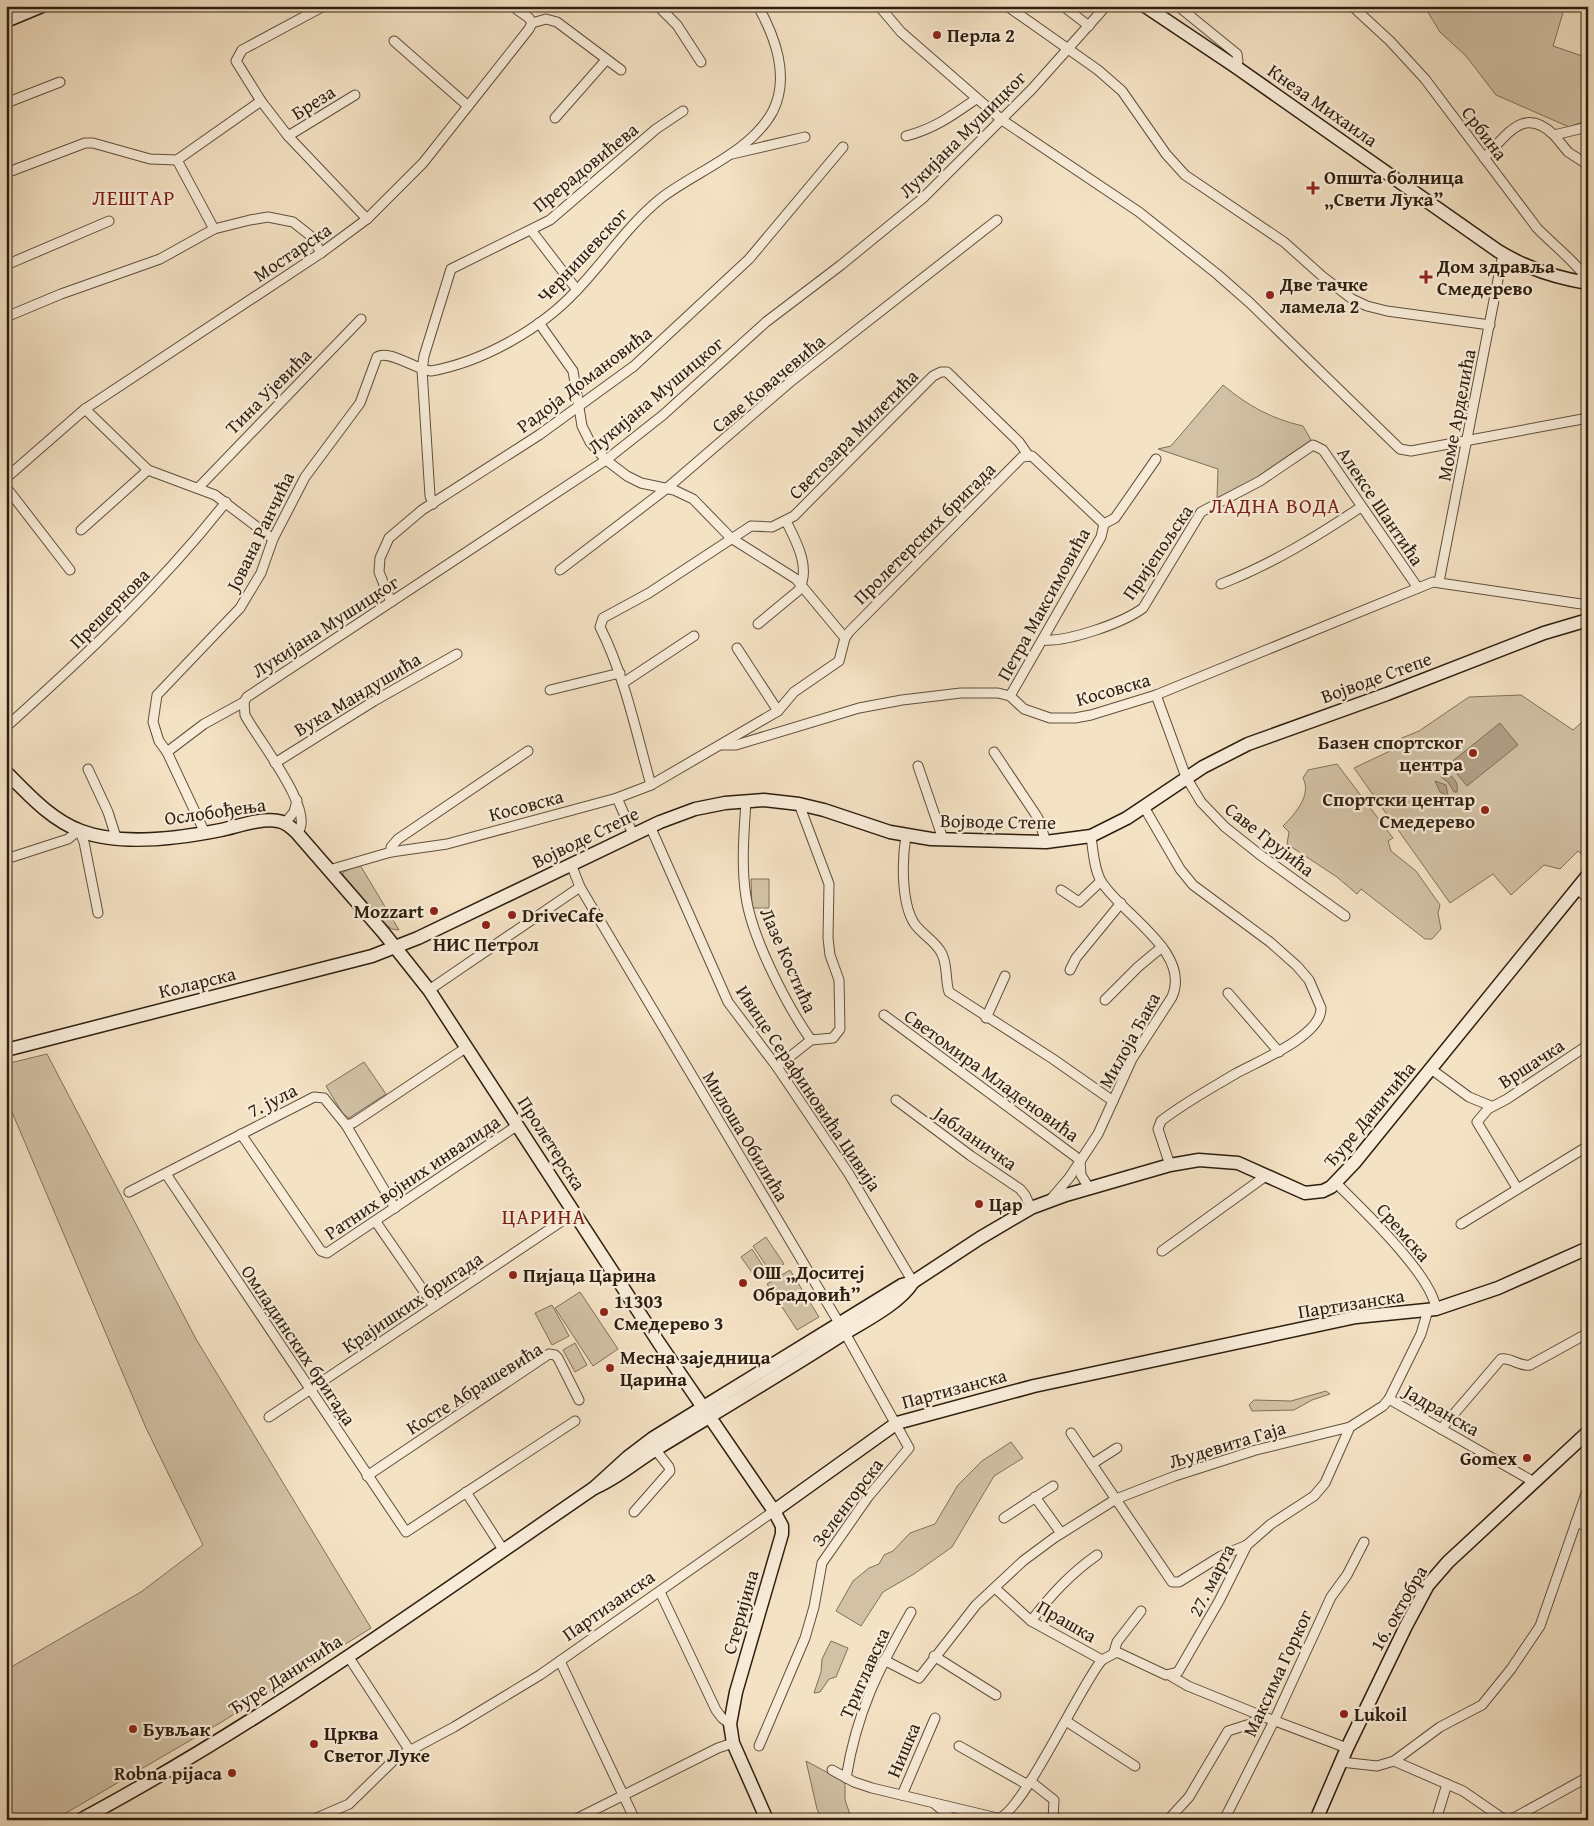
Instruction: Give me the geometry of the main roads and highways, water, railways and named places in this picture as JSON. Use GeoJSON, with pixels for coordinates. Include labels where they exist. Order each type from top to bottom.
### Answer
{"type":"FeatureCollection","features":[{"type":"Feature","properties":{"kind":"place","name":"Перла 2"},"geometry":{"type":"Point","coordinates":[937,35]}},
{"type":"Feature","properties":{"kind":"place","name":"Општа болница „Свети Лука”"},"geometry":{"type":"Point","coordinates":[1313,188]}},
{"type":"Feature","properties":{"kind":"place","name":"Дом здравља Смедерево"},"geometry":{"type":"Point","coordinates":[1426,277]}},
{"type":"Feature","properties":{"kind":"place","name":"Две тачке ламела 2"},"geometry":{"type":"Point","coordinates":[1270,295]}},
{"type":"Feature","properties":{"kind":"place","name":"Базен спортског центра"},"geometry":{"type":"Point","coordinates":[1473,753]}},
{"type":"Feature","properties":{"kind":"place","name":"Спортски центар Смедерево"},"geometry":{"type":"Point","coordinates":[1485,810]}},
{"type":"Feature","properties":{"kind":"place","name":"Mozzart"},"geometry":{"type":"Point","coordinates":[434,911]}},
{"type":"Feature","properties":{"kind":"place","name":"DriveCafe"},"geometry":{"type":"Point","coordinates":[512,915]}},
{"type":"Feature","properties":{"kind":"place","name":"НИС Петрол"},"geometry":{"type":"Point","coordinates":[486,925]}},
{"type":"Feature","properties":{"kind":"place","name":"Цар"},"geometry":{"type":"Point","coordinates":[979,1204]}},
{"type":"Feature","properties":{"kind":"place","name":"Пијаца Царина"},"geometry":{"type":"Point","coordinates":[513,1275]}},
{"type":"Feature","properties":{"kind":"place","name":"ОШ „Доситеј Обрадовић”"},"geometry":{"type":"Point","coordinates":[743,1283]}},
{"type":"Feature","properties":{"kind":"place","name":"11303 Смедерево 3"},"geometry":{"type":"Point","coordinates":[604,1312]}},
{"type":"Feature","properties":{"kind":"place","name":"Месна заједница Царина"},"geometry":{"type":"Point","coordinates":[610,1368]}},
{"type":"Feature","properties":{"kind":"place","name":"Gomex"},"geometry":{"type":"Point","coordinates":[1527,1458]}},
{"type":"Feature","properties":{"kind":"place","name":"Lukoil"},"geometry":{"type":"Point","coordinates":[1344,1714]}},
{"type":"Feature","properties":{"kind":"place","name":"Бувљак"},"geometry":{"type":"Point","coordinates":[133,1729]}},
{"type":"Feature","properties":{"kind":"place","name":"Црква Светог Луке"},"geometry":{"type":"Point","coordinates":[314,1744]}},
{"type":"Feature","properties":{"kind":"place","name":"Robna pijaca"},"geometry":{"type":"Point","coordinates":[232,1773]}},
{"type":"Feature","properties":{"kind":"district","name":"ЛЕШТАР"},"geometry":{"type":"Point","coordinates":[134,197]}},
{"type":"Feature","properties":{"kind":"district","name":"ЛАДНА ВОДА"},"geometry":{"type":"Point","coordinates":[1275,505]}},
{"type":"Feature","properties":{"kind":"district","name":"ЦАРИНА"},"geometry":{"type":"Point","coordinates":[544,1216]}}]}
